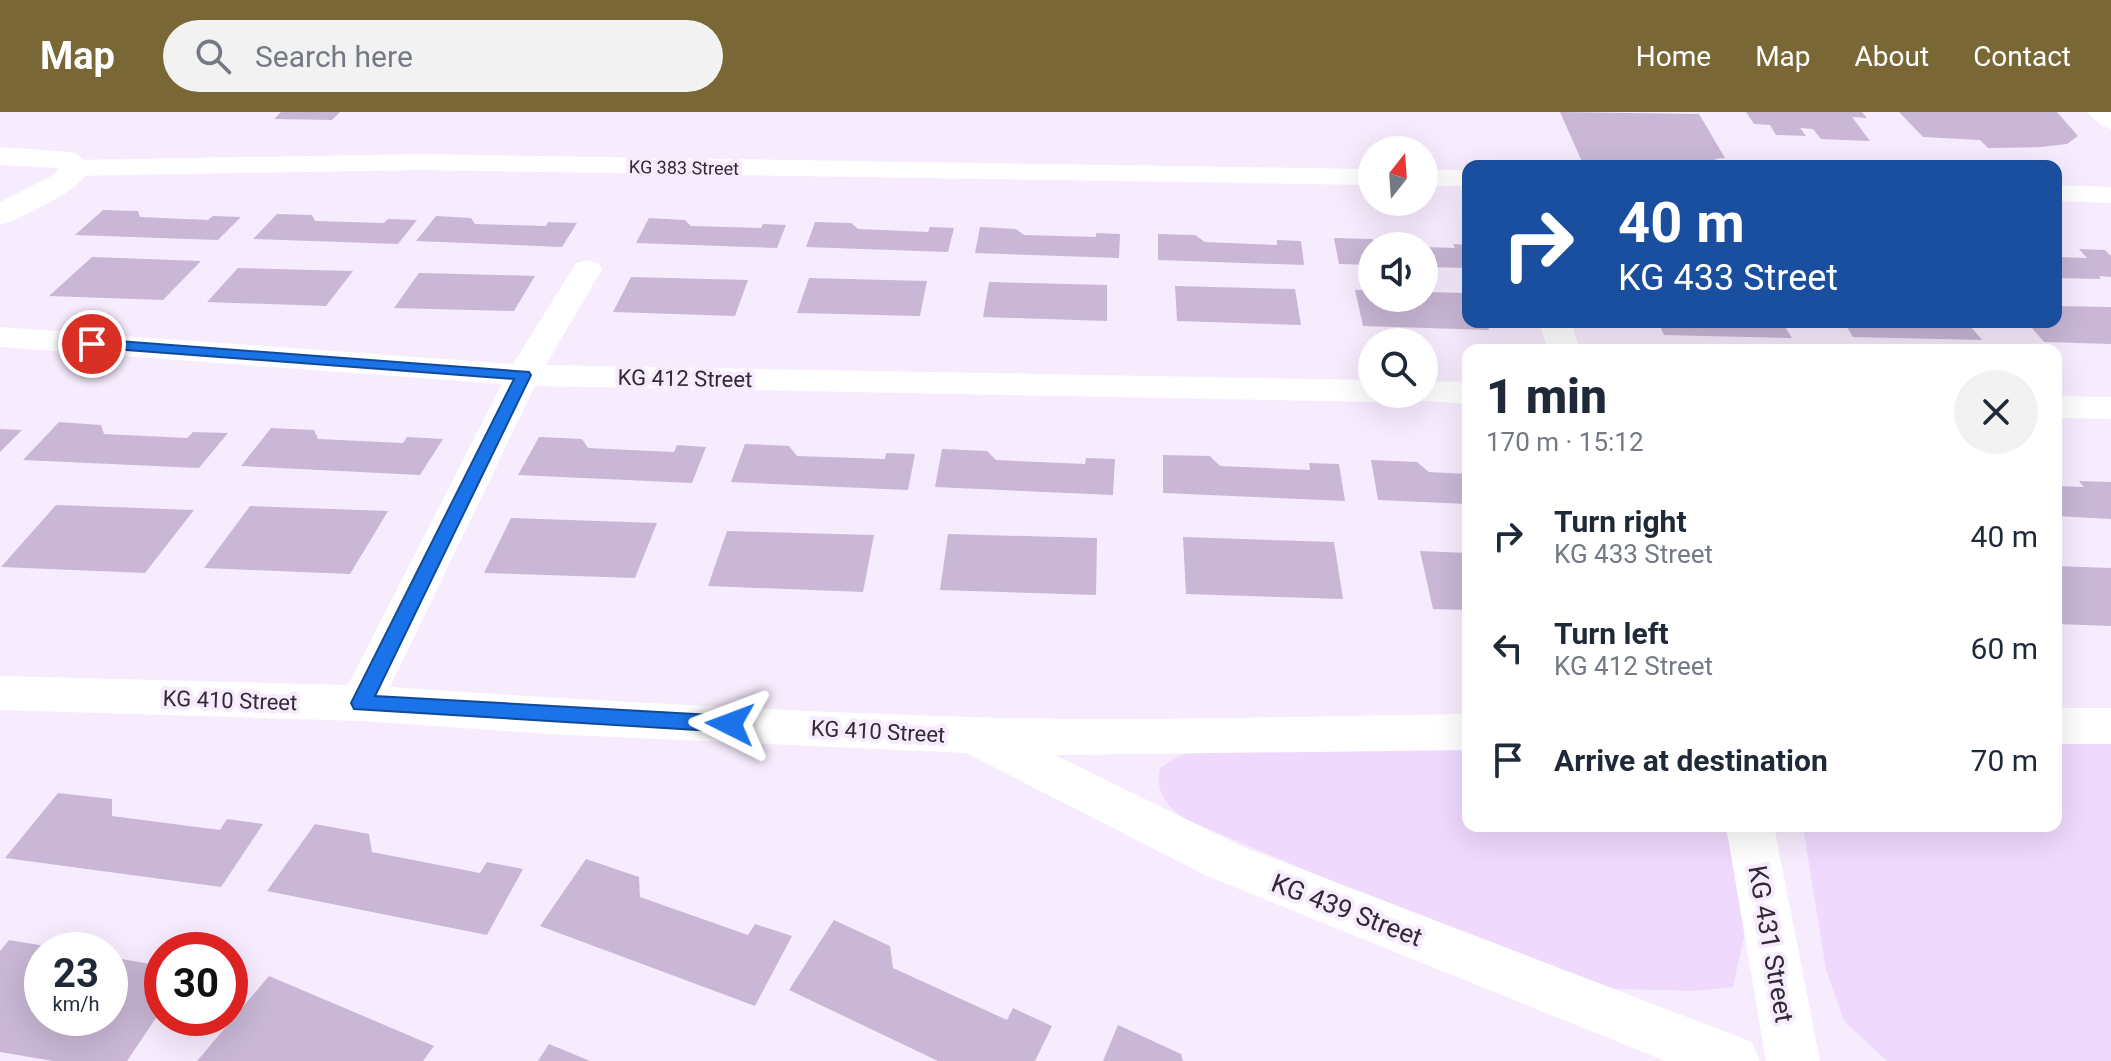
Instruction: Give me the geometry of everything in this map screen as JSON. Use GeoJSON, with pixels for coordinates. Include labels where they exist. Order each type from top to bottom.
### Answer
{"type":"FeatureCollection","features":[{"type":"Feature","properties":{"kind":"main road","name":"KG 383 Street"},"geometry":{"type":"LineString","coordinates":[[0,156],[61,158],[71,162],[74,168]]}},
{"type":"Feature","properties":{"kind":"main road"},"geometry":{"type":"LineString","coordinates":[[0,215],[64,181],[73,174],[74,168]]}},
{"type":"Feature","properties":{"kind":"street"},"geometry":{"type":"LineString","coordinates":[[2100,112],[2111,121]]}},
{"type":"Feature","properties":{"kind":"street","name":"KG 383 Street"},"geometry":{"type":"LineString","coordinates":[[74,168],[420,162],[1358,177]]}},
{"type":"Feature","properties":{"kind":"street"},"geometry":{"type":"LineString","coordinates":[[1438,178],[1462,178]]}},
{"type":"Feature","properties":{"kind":"street"},"geometry":{"type":"LineString","coordinates":[[2062,193],[2111,195]]}},
{"type":"Feature","properties":{"kind":"street"},"geometry":{"type":"LineString","coordinates":[[361,703],[523,375],[587,269]]}},
{"type":"Feature","properties":{"kind":"street","name":"KG 412 Street"},"geometry":{"type":"LineString","coordinates":[[0,337],[523,375],[1358,391]]}},
{"type":"Feature","properties":{"kind":"street"},"geometry":{"type":"LineString","coordinates":[[1438,392],[1462,393]]}},
{"type":"Feature","properties":{"kind":"street"},"geometry":{"type":"LineString","coordinates":[[2062,407],[2111,408]]}},
{"type":"Feature","properties":{"kind":"street","name":"KG 410 Street"},"geometry":{"type":"LineString","coordinates":[[0,693],[361,703],[548,716],[972,735],[1114,737],[1462,732]]}},
{"type":"Feature","properties":{"kind":"street"},"geometry":{"type":"LineString","coordinates":[[2062,726],[2111,726]]}},
{"type":"Feature","properties":{"kind":"street","name":"KG 439 Street"},"geometry":{"type":"LineString","coordinates":[[972,735],[1224,861],[1733,1061]]}},
{"type":"Feature","properties":{"kind":"street","name":"KG 431 Street"},"geometry":{"type":"LineString","coordinates":[[1751,832],[1793,1061]]}},
{"type":"Feature","properties":{"kind":"shaded area"},"geometry":{"type":"Polygon","coordinates":[[[2062,740],[2111,740],[2111,1061],[1887,1061],[1844,1021],[1826,970],[1804,832],[2062,832],[2062,740]]]}},
{"type":"Feature","properties":{"kind":"shaded area"},"geometry":{"type":"Polygon","coordinates":[[[1462,747],[1462,832],[1726,832],[1748,919],[1733,987],[1695,991],[1586,988],[1187,820],[1164,798],[1159,784],[1160,768],[1181,755],[1462,747]]]}},
{"type":"Feature","properties":{"kind":"building"},"geometry":{"type":"Polygon","coordinates":[[[281,112],[340,112],[332,120],[274,119],[281,112]]]}},
{"type":"Feature","properties":{"kind":"building"},"geometry":{"type":"Polygon","coordinates":[[[1560,112],[1699,114],[1725,158],[1715,160],[1581,160],[1560,112]]]}},
{"type":"Feature","properties":{"kind":"building"},"geometry":{"type":"Polygon","coordinates":[[[1746,112],[1862,112],[1867,118],[1852,117],[1870,141],[1821,139],[1813,129],[1800,128],[1806,136],[1776,135],[1770,125],[1754,124],[1746,112]]]}},
{"type":"Feature","properties":{"kind":"building"},"geometry":{"type":"Polygon","coordinates":[[[1899,112],[2057,112],[2078,136],[2067,144],[1988,148],[1980,140],[1923,137],[1899,112]]]}},
{"type":"Feature","properties":{"kind":"building"},"geometry":{"type":"Polygon","coordinates":[[[103,210],[138,211],[140,217],[208,220],[213,216],[241,217],[218,240],[75,235],[103,210]]]}},
{"type":"Feature","properties":{"kind":"building"},"geometry":{"type":"Polygon","coordinates":[[[277,214],[312,215],[315,221],[384,223],[388,219],[417,220],[398,244],[253,239],[277,214]]]}},
{"type":"Feature","properties":{"kind":"building"},"geometry":{"type":"Polygon","coordinates":[[[436,216],[471,218],[475,224],[546,226],[548,222],[577,223],[562,247],[416,241],[436,216]]]}},
{"type":"Feature","properties":{"kind":"building"},"geometry":{"type":"Polygon","coordinates":[[[649,218],[685,220],[691,226],[761,228],[763,224],[786,225],[777,248],[636,243],[649,218]]]}},
{"type":"Feature","properties":{"kind":"building"},"geometry":{"type":"Polygon","coordinates":[[[815,222],[851,223],[858,229],[928,232],[930,227],[954,228],[948,252],[806,247],[815,222]]]}},
{"type":"Feature","properties":{"kind":"building"},"geometry":{"type":"Polygon","coordinates":[[[980,227],[1016,229],[1024,235],[1096,237],[1096,233],[1120,234],[1119,258],[975,253],[980,227]]]}},
{"type":"Feature","properties":{"kind":"building"},"geometry":{"type":"Polygon","coordinates":[[[1158,234],[1195,235],[1205,242],[1277,245],[1277,240],[1301,241],[1304,265],[1158,260],[1158,234]]]}},
{"type":"Feature","properties":{"kind":"building"},"geometry":{"type":"Polygon","coordinates":[[[1334,238],[1358,239],[1358,265],[1339,264],[1334,238]]]}},
{"type":"Feature","properties":{"kind":"building"},"geometry":{"type":"Polygon","coordinates":[[[1453,244],[1462,245],[1462,268],[1438,267],[1438,247],[1455,248],[1453,244]]]}},
{"type":"Feature","properties":{"kind":"building"},"geometry":{"type":"Polygon","coordinates":[[[2079,249],[2105,250],[2111,256],[2111,277],[2062,278],[2062,257],[2087,258],[2079,249]]]}},
{"type":"Feature","properties":{"kind":"building"},"geometry":{"type":"Polygon","coordinates":[[[92,257],[201,261],[163,300],[49,296],[92,257]]]}},
{"type":"Feature","properties":{"kind":"building"},"geometry":{"type":"Polygon","coordinates":[[[238,268],[353,271],[326,306],[207,302],[238,268]]]}},
{"type":"Feature","properties":{"kind":"building"},"geometry":{"type":"Polygon","coordinates":[[[419,273],[535,276],[514,311],[394,308],[419,273]]]}},
{"type":"Feature","properties":{"kind":"building"},"geometry":{"type":"Polygon","coordinates":[[[631,277],[748,280],[735,316],[613,312],[631,277]]]}},
{"type":"Feature","properties":{"kind":"building"},"geometry":{"type":"Polygon","coordinates":[[[809,278],[927,281],[920,316],[797,313],[809,278]]]}},
{"type":"Feature","properties":{"kind":"building"},"geometry":{"type":"Polygon","coordinates":[[[989,282],[1107,285],[1107,321],[983,317],[989,282]]]}},
{"type":"Feature","properties":{"kind":"building"},"geometry":{"type":"Polygon","coordinates":[[[1175,286],[1295,289],[1301,325],[1177,321],[1175,286]]]}},
{"type":"Feature","properties":{"kind":"building"},"geometry":{"type":"Polygon","coordinates":[[[1438,292],[1462,293],[1462,328],[1489,330],[1363,326],[1360,312],[1438,312],[1438,292]]]}},
{"type":"Feature","properties":{"kind":"building"},"geometry":{"type":"Polygon","coordinates":[[[2062,306],[2111,307],[2111,344],[2044,342],[2032,328],[2062,328],[2062,306]]]}},
{"type":"Feature","properties":{"kind":"building"},"geometry":{"type":"Polygon","coordinates":[[[1661,328],[1786,328],[1792,338],[1664,335],[1661,328]]]}},
{"type":"Feature","properties":{"kind":"building"},"geometry":{"type":"Polygon","coordinates":[[[1848,328],[1972,328],[1982,340],[1853,337],[1848,328]]]}},
{"type":"Feature","properties":{"kind":"building"},"geometry":{"type":"Polygon","coordinates":[[[59,422],[101,425],[104,434],[187,438],[193,432],[228,433],[199,468],[23,460],[59,422]]]}},
{"type":"Feature","properties":{"kind":"building"},"geometry":{"type":"Polygon","coordinates":[[[271,428],[314,430],[318,439],[403,443],[407,437],[443,439],[420,475],[241,466],[271,428]]]}},
{"type":"Feature","properties":{"kind":"building"},"geometry":{"type":"Polygon","coordinates":[[[0,429],[22,430],[0,452],[0,429]]]}},
{"type":"Feature","properties":{"kind":"building"},"geometry":{"type":"Polygon","coordinates":[[[539,437],[582,439],[588,448],[674,452],[677,445],[706,447],[692,483],[518,475],[539,437]]]}},
{"type":"Feature","properties":{"kind":"building"},"geometry":{"type":"Polygon","coordinates":[[[745,444],[789,446],[797,456],[885,459],[886,453],[915,454],[908,490],[731,482],[745,444]]]}},
{"type":"Feature","properties":{"kind":"building"},"geometry":{"type":"Polygon","coordinates":[[[942,449],[987,451],[996,460],[1085,464],[1086,458],[1115,459],[1113,495],[935,487],[942,449]]]}},
{"type":"Feature","properties":{"kind":"building"},"geometry":{"type":"Polygon","coordinates":[[[1163,455],[1210,456],[1220,466],[1310,470],[1309,463],[1339,464],[1345,501],[1163,493],[1163,455]]]}},
{"type":"Feature","properties":{"kind":"building"},"geometry":{"type":"Polygon","coordinates":[[[1371,460],[1417,462],[1429,472],[1462,474],[1462,504],[1378,500],[1371,460]]]}},
{"type":"Feature","properties":{"kind":"building"},"geometry":{"type":"Polygon","coordinates":[[[2079,481],[2111,482],[2111,519],[2062,516],[2062,486],[2084,487],[2079,481]]]}},
{"type":"Feature","properties":{"kind":"building"},"geometry":{"type":"Polygon","coordinates":[[[56,505],[194,510],[145,573],[1,567],[56,505]]]}},
{"type":"Feature","properties":{"kind":"building"},"geometry":{"type":"Polygon","coordinates":[[[250,506],[388,511],[350,574],[204,568],[250,506]]]}},
{"type":"Feature","properties":{"kind":"building"},"geometry":{"type":"Polygon","coordinates":[[[511,518],[657,523],[635,578],[484,573],[511,518]]]}},
{"type":"Feature","properties":{"kind":"building"},"geometry":{"type":"Polygon","coordinates":[[[727,531],[874,535],[863,592],[708,586],[727,531]]]}},
{"type":"Feature","properties":{"kind":"building"},"geometry":{"type":"Polygon","coordinates":[[[948,534],[1097,538],[1096,595],[940,590],[948,534]]]}},
{"type":"Feature","properties":{"kind":"building"},"geometry":{"type":"Polygon","coordinates":[[[1183,537],[1334,542],[1343,599],[1186,594],[1183,537]]]}},
{"type":"Feature","properties":{"kind":"building"},"geometry":{"type":"Polygon","coordinates":[[[1420,551],[1462,553],[1462,610],[1433,609],[1420,551]]]}},
{"type":"Feature","properties":{"kind":"building"},"geometry":{"type":"Polygon","coordinates":[[[2062,566],[2111,568],[2111,626],[2062,624],[2062,566]]]}},
{"type":"Feature","properties":{"kind":"building"},"geometry":{"type":"Polygon","coordinates":[[[58,793],[112,799],[112,816],[220,830],[227,819],[263,824],[221,887],[5,858],[58,793]]]}},
{"type":"Feature","properties":{"kind":"building"},"geometry":{"type":"Polygon","coordinates":[[[315,824],[369,834],[372,852],[480,873],[487,862],[523,869],[487,935],[267,891],[315,824]]]}},
{"type":"Feature","properties":{"kind":"building"},"geometry":{"type":"Polygon","coordinates":[[[586,859],[639,877],[640,897],[748,935],[755,924],[792,936],[755,1006],[540,926],[586,859]]]}},
{"type":"Feature","properties":{"kind":"building"},"geometry":{"type":"Polygon","coordinates":[[[834,920],[890,946],[893,968],[1007,1020],[1013,1008],[1052,1026],[1035,1061],[938,1061],[789,990],[834,920]]]}},
{"type":"Feature","properties":{"kind":"building"},"geometry":{"type":"Polygon","coordinates":[[[9,940],[24,942],[24,1036],[128,1036],[128,960],[144,963],[144,1036],[127,1061],[53,1061],[0,1052],[0,951],[9,940]]]}},
{"type":"Feature","properties":{"kind":"building"},"geometry":{"type":"Polygon","coordinates":[[[269,976],[434,1046],[423,1061],[197,1061],[218,1036],[248,1036],[248,1001],[269,976]]]}},
{"type":"Feature","properties":{"kind":"building"},"geometry":{"type":"Polygon","coordinates":[[[1118,1025],[1181,1054],[1183,1061],[1103,1061],[1118,1025]]]}},
{"type":"Feature","properties":{"kind":"building"},"geometry":{"type":"Polygon","coordinates":[[[549,1044],[590,1061],[538,1061],[549,1044]]]}},
{"type":"Feature","properties":{"kind":"route"},"geometry":{"type":"LineString","coordinates":[[92,344],[523,375],[361,703],[730,724]]}}]}
